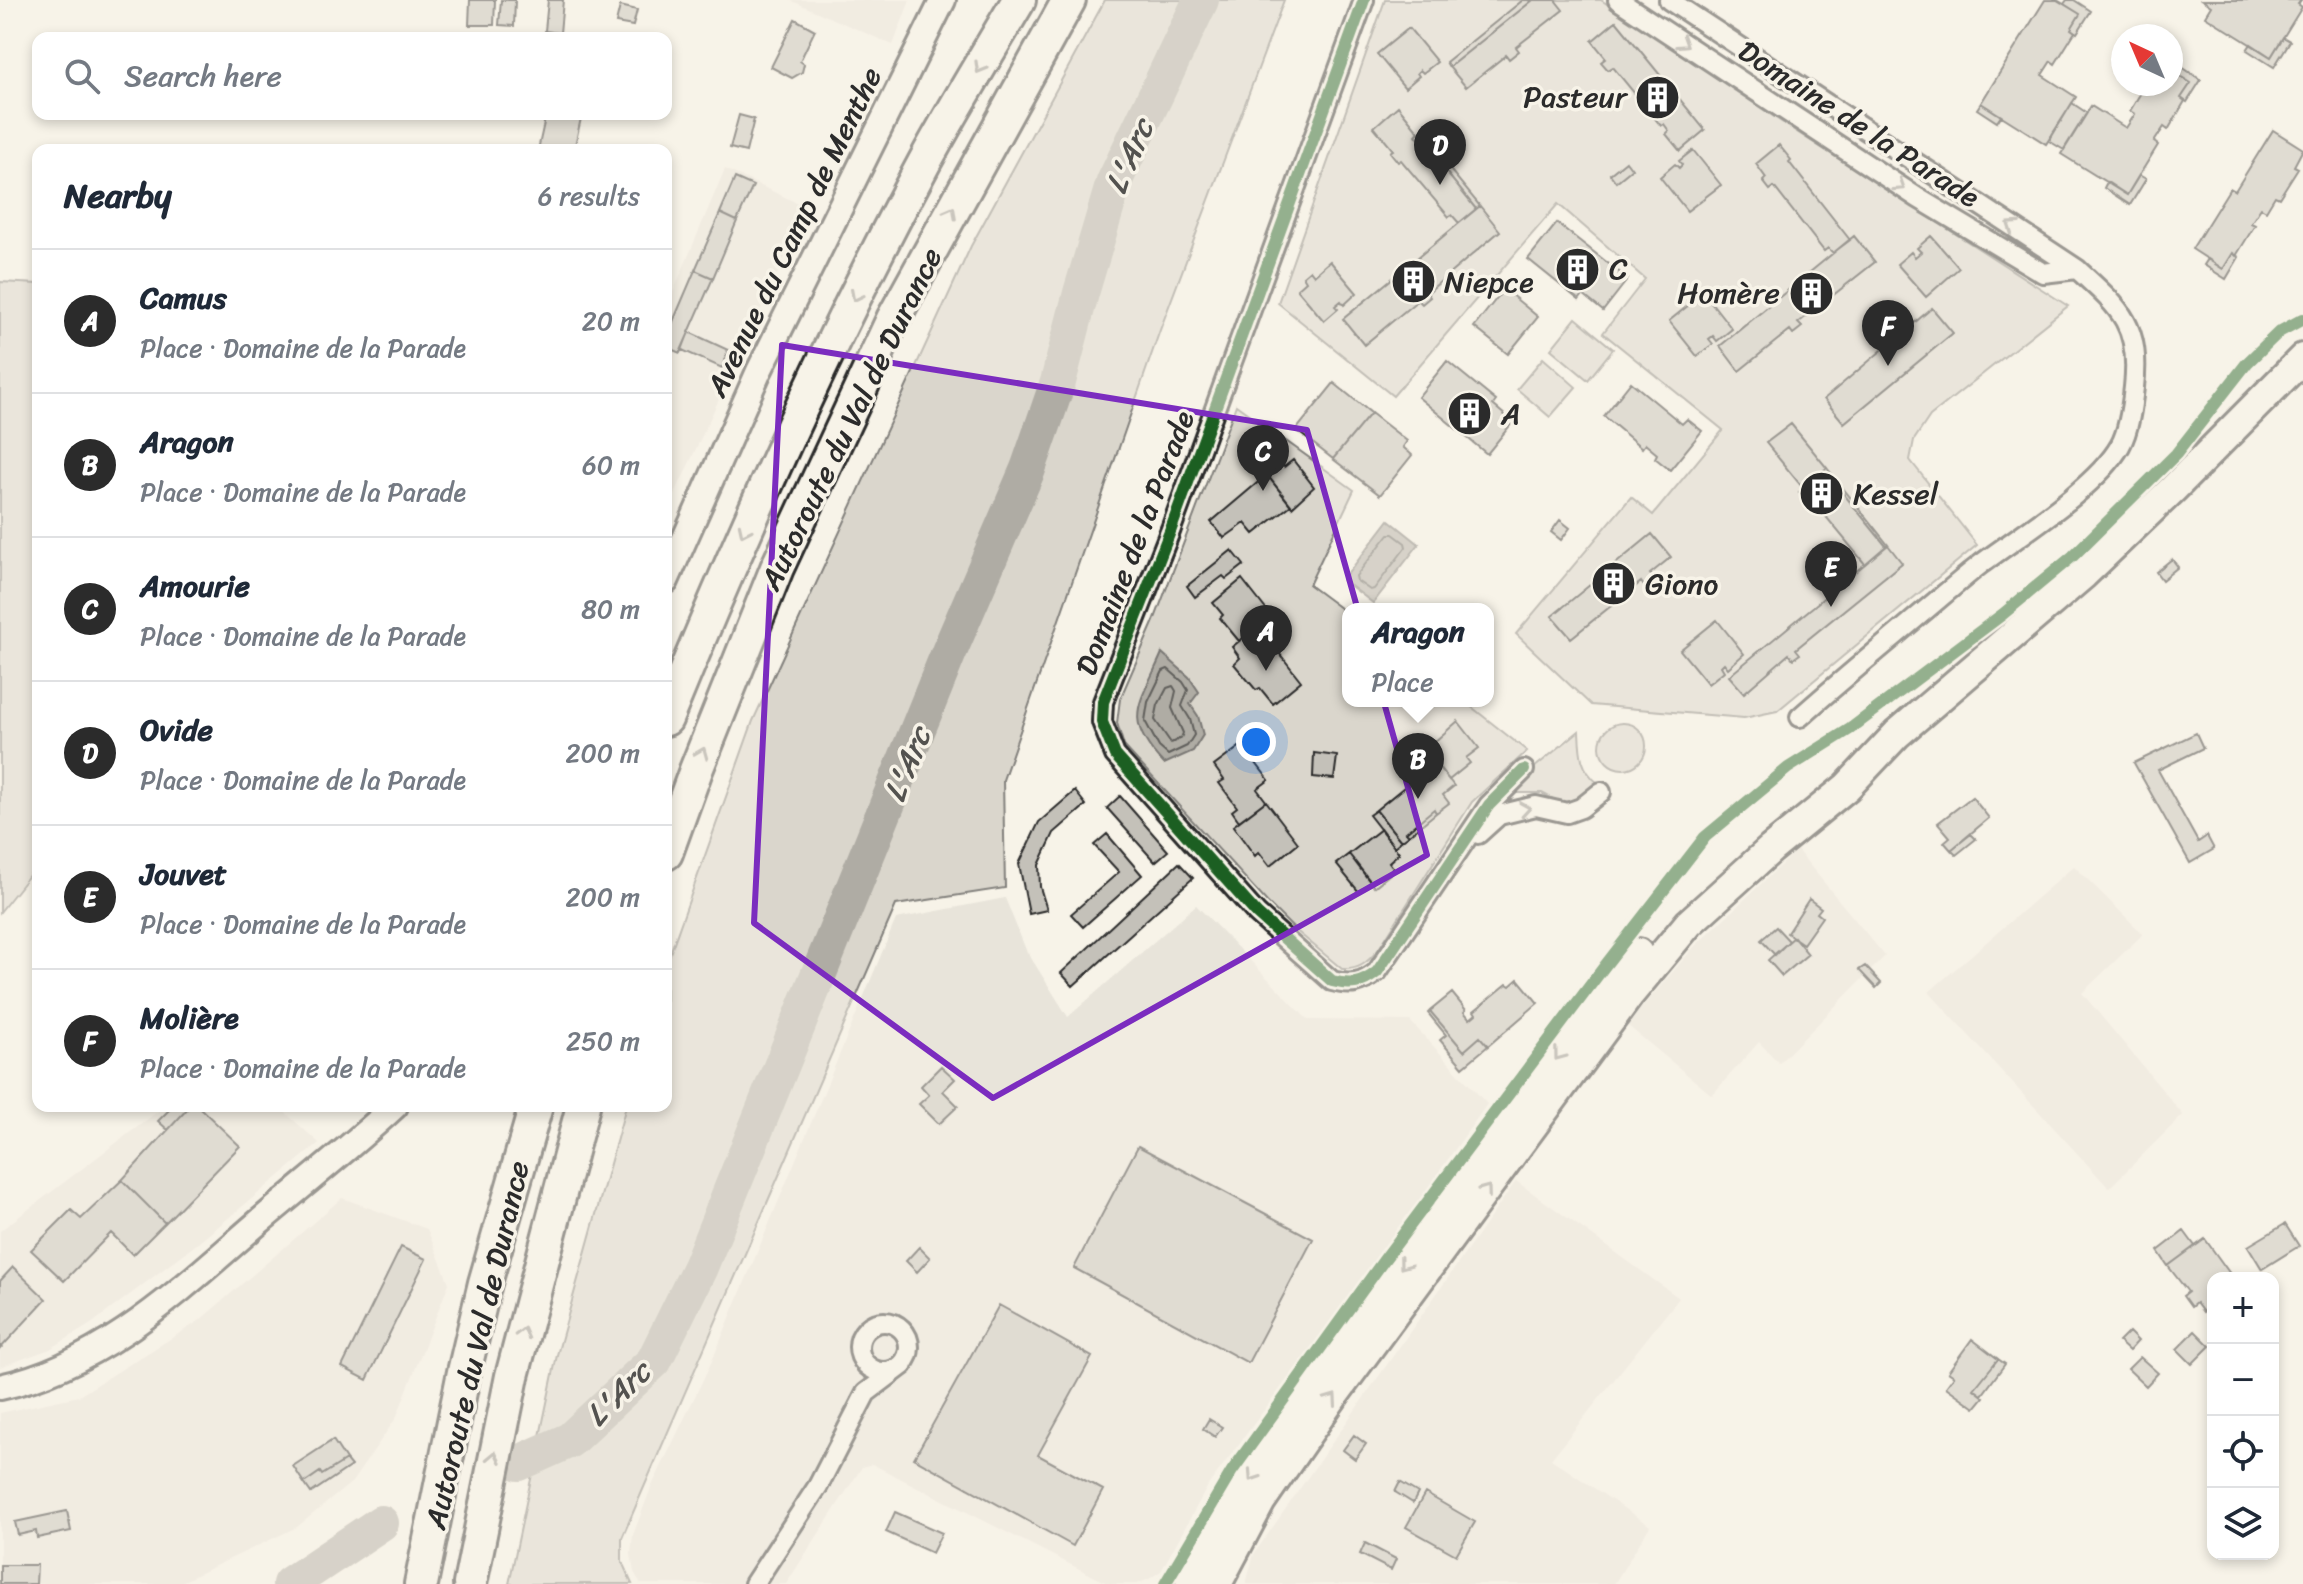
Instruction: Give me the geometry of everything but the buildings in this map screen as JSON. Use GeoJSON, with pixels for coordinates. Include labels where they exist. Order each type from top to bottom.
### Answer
{"type":"FeatureCollection","features":[{"type":"Feature","properties":{"kind":"highway","name":"Autoroute du Val de Durance"},"geometry":{"type":"LineString","coordinates":[[672,704],[734,553],[835,336],[925,163],[1019,0]]}},
{"type":"Feature","properties":{"kind":"highway","name":"Autoroute du Val de Durance"},"geometry":{"type":"LineString","coordinates":[[672,836],[777,568],[893,319],[1069,0]]}},
{"type":"Feature","properties":{"kind":"highway","name":"Autoroute du Val de Durance"},"geometry":{"type":"LineString","coordinates":[[421,1584],[485,1283],[534,1112]]}},
{"type":"Feature","properties":{"kind":"highway","name":"Autoroute du Val de Durance"},"geometry":{"type":"LineString","coordinates":[[470,1584],[504,1408],[581,1112]]}},
{"type":"Feature","properties":{"kind":"main road","name":"Avenue du Camp de Menthe"},"geometry":{"type":"LineString","coordinates":[[672,567],[759,371],[943,0]]}},
{"type":"Feature","properties":{"kind":"main road"},"geometry":{"type":"LineString","coordinates":[[1217,1584],[1261,1501],[1335,1394],[1630,994],[1689,923],[1771,849],[1847,787],[1897,734],[2084,574],[2303,358]]}},
{"type":"Feature","properties":{"kind":"main road"},"geometry":{"type":"LineString","coordinates":[[1190,1584],[1238,1500],[1313,1387],[1612,984],[1662,925],[1718,871],[1835,773],[1897,734]]}},
{"type":"Feature","properties":{"kind":"main road"},"geometry":{"type":"LineString","coordinates":[[0,1387],[49,1373],[129,1330],[170,1299],[388,1112]]}},
{"type":"Feature","properties":{"kind":"street","name":"Domaine de la Parade"},"geometry":{"type":"LineString","coordinates":[[1364,0],[1171,529],[1103,702],[1102,722],[1115,755],[1257,914],[1332,981],[1356,984],[1377,972],[1489,805],[1524,770]]}},
{"type":"Feature","properties":{"kind":"street","name":"Domaine de la Parade"},"geometry":{"type":"LineString","coordinates":[[1618,0],[1918,198],[2043,273],[2077,269]]}},
{"type":"Feature","properties":{"kind":"street","name":"Domaine de la Parade"},"geometry":{"type":"LineString","coordinates":[[1669,0],[2077,269],[2116,305],[2131,330],[2136,365],[2132,407],[2120,445],[2097,474],[2030,530],[1981,564],[1800,717]]}},
{"type":"Feature","properties":{"kind":"street","name":"Domaine de la Parade"},"geometry":{"type":"LineString","coordinates":[[1460,848],[1499,815],[1536,806],[1567,813],[1581,808],[1601,792]]}},
{"type":"Feature","properties":{"kind":"street"},"geometry":{"type":"LineString","coordinates":[[754,1584],[818,1486],[866,1393],[903,1365],[909,1342],[903,1330],[892,1323],[869,1327],[861,1338],[859,1351],[866,1393]]}},
{"type":"Feature","properties":{"kind":"street"},"geometry":{"type":"LineString","coordinates":[[862,1359],[877,1372],[893,1371],[903,1365]]}},
{"type":"Feature","properties":{"kind":"highlighted area"},"geometry":{"type":"Polygon","coordinates":[[[782,345],[1307,430],[1427,855],[993,1098],[754,923],[782,345]]]}},
{"type":"Feature","properties":{"kind":"shaded area"},"geometry":{"type":"Polygon","coordinates":[[[790,0],[910,0],[893,45],[790,0]]]}},
{"type":"Feature","properties":{"kind":"shaded area"},"geometry":{"type":"Polygon","coordinates":[[[1105,0],[1284,0],[1160,330],[1003,780],[1005,888],[896,905],[622,1538],[622,1562],[632,1584],[509,1584],[557,1355],[624,1112],[672,1112],[672,948],[753,721],[971,246],[1105,0]]]}},
{"type":"Feature","properties":{"kind":"shaded area"},"geometry":{"type":"Polygon","coordinates":[[[1385,0],[1601,0],[1789,127],[2068,306],[1930,416],[1914,440],[1910,460],[1977,545],[1777,711],[1744,718],[1591,705],[1516,634],[1631,497],[1653,515],[1723,430],[1603,333],[1645,279],[1558,204],[1393,396],[1278,303],[1385,0]]]}},
{"type":"Feature","properties":{"kind":"shaded area"},"geometry":{"type":"Polygon","coordinates":[[[725,169],[808,208],[672,500],[672,295],[725,169]]]}},
{"type":"Feature","properties":{"kind":"shaded area"},"geometry":{"type":"Polygon","coordinates":[[[0,282],[32,284],[32,872],[0,912],[0,282]]]}},
{"type":"Feature","properties":{"kind":"shaded area"},"geometry":{"type":"Polygon","coordinates":[[[1576,318],[1613,349],[1588,380],[1551,349],[1576,318]]]}},
{"type":"Feature","properties":{"kind":"shaded area"},"geometry":{"type":"Polygon","coordinates":[[[1543,358],[1576,387],[1550,417],[1517,389],[1543,358]]]}},
{"type":"Feature","properties":{"kind":"shaded area"},"geometry":{"type":"Polygon","coordinates":[[[1236,405],[1354,490],[1309,585],[1342,610],[1342,707],[1472,707],[1527,751],[1472,802],[1378,950],[1358,967],[1342,969],[1293,928],[1124,746],[1117,723],[1120,699],[1154,621],[1236,405]]]}},
{"type":"Feature","properties":{"kind":"shaded area"},"geometry":{"type":"Polygon","coordinates":[[[1623,723],[1632,724],[1639,730],[1645,737],[1645,755],[1639,762],[1632,768],[1623,769],[1614,768],[1607,762],[1601,755],[1600,746],[1601,737],[1607,730],[1614,724],[1623,723]]]}},
{"type":"Feature","properties":{"kind":"shaded area"},"geometry":{"type":"Polygon","coordinates":[[[1579,731],[1584,766],[1598,783],[1571,803],[1557,801],[1542,793],[1511,793],[1512,786],[1579,731]]]}},
{"type":"Feature","properties":{"kind":"shaded area"},"geometry":{"type":"Polygon","coordinates":[[[1797,850],[1885,956],[1779,1063],[1759,1042],[1712,1095],[1627,1025],[1694,947],[1797,850]]]}},
{"type":"Feature","properties":{"kind":"shaded area"},"geometry":{"type":"Polygon","coordinates":[[[2074,866],[2143,934],[2082,993],[2183,1115],[2109,1188],[1929,992],[2074,866]]]}},
{"type":"Feature","properties":{"kind":"shaded area"},"geometry":{"type":"Polygon","coordinates":[[[1005,898],[1026,950],[1068,1017],[1196,905],[1308,1020],[1410,1021],[1487,1104],[1383,1251],[1209,1484],[1161,1571],[1149,1579],[1137,1584],[1109,1584],[872,1464],[862,1467],[786,1584],[641,1584],[634,1572],[631,1554],[633,1535],[651,1488],[712,1361],[896,919],[1005,898]]]}},
{"type":"Feature","properties":{"kind":"shaded area"},"geometry":{"type":"Polygon","coordinates":[[[157,1112],[285,1112],[319,1143],[198,1243],[91,1324],[50,1349],[0,1367],[0,1231],[157,1112]]]}},
{"type":"Feature","properties":{"kind":"shaded area"},"geometry":{"type":"Polygon","coordinates":[[[1516,1181],[1679,1298],[1551,1459],[1650,1526],[1614,1584],[1246,1584],[1254,1554],[1516,1181]]]}},
{"type":"Feature","properties":{"kind":"shaded area"},"geometry":{"type":"Polygon","coordinates":[[[342,1198],[427,1229],[449,1283],[396,1418],[352,1482],[297,1527],[177,1584],[0,1584],[0,1413],[79,1396],[199,1321],[342,1198]]]}},
{"type":"Feature","properties":{"kind":"water"},"geometry":{"type":"Polygon","coordinates":[[[1389,520],[1419,544],[1373,603],[1343,580],[1389,520]]]}},
{"type":"Feature","properties":{"kind":"water"},"geometry":{"type":"Polygon","coordinates":[[[1162,653],[1189,677],[1199,692],[1190,704],[1198,716],[1203,735],[1193,751],[1164,764],[1150,748],[1138,722],[1142,698],[1162,653]]]}},
{"type":"Feature","properties":{"kind":"waterway","name":"L'Arc"},"geometry":{"type":"LineString","coordinates":[[519,1463],[570,1440],[654,1361],[700,1267],[949,652],[1028,469],[1058,382],[1114,182],[1201,0]]}},
{"type":"Feature","properties":{"kind":"waterway","name":"L'Arc"},"geometry":{"type":"LineString","coordinates":[[290,1584],[381,1523]]}},
{"type":"Feature","properties":{"kind":"cycle path"},"geometry":{"type":"LineString","coordinates":[[1364,0],[1171,529],[1103,702],[1102,722],[1115,755],[1257,914],[1332,981],[1345,983],[1356,983],[1377,972],[1489,805],[1524,770]]}},
{"type":"Feature","properties":{"kind":"cycle path"},"geometry":{"type":"LineString","coordinates":[[1165,1584],[1232,1471],[1384,1260],[1705,837],[1788,768],[1850,729],[2003,614],[2073,556],[2176,454],[2247,363],[2279,332],[2303,319]]}},
{"type":"Feature","properties":{"kind":"place","name":"Pasteur"},"geometry":{"type":"Point","coordinates":[1658,97]}},
{"type":"Feature","properties":{"kind":"place","name":"Ovide"},"geometry":{"type":"Point","coordinates":[1440,185]}},
{"type":"Feature","properties":{"kind":"place","name":"C"},"geometry":{"type":"Point","coordinates":[1578,269]}},
{"type":"Feature","properties":{"kind":"place","name":"Niepce"},"geometry":{"type":"Point","coordinates":[1413,282]}},
{"type":"Feature","properties":{"kind":"place","name":"Homère"},"geometry":{"type":"Point","coordinates":[1811,293]}},
{"type":"Feature","properties":{"kind":"place","name":"Molière"},"geometry":{"type":"Point","coordinates":[1888,366]}},
{"type":"Feature","properties":{"kind":"place","name":"A"},"geometry":{"type":"Point","coordinates":[1470,414]}},
{"type":"Feature","properties":{"kind":"place","name":"Amourie"},"geometry":{"type":"Point","coordinates":[1263,491]}},
{"type":"Feature","properties":{"kind":"place","name":"Kessel"},"geometry":{"type":"Point","coordinates":[1822,494]}},
{"type":"Feature","properties":{"kind":"place","name":"Giono"},"geometry":{"type":"Point","coordinates":[1614,584]}},
{"type":"Feature","properties":{"kind":"place","name":"Jouvet"},"geometry":{"type":"Point","coordinates":[1831,607]}},
{"type":"Feature","properties":{"kind":"place","name":"Camus"},"geometry":{"type":"Point","coordinates":[1266,671]}},
{"type":"Feature","properties":{"kind":"place","name":"Aragon"},"geometry":{"type":"Point","coordinates":[1418,799]}}]}
